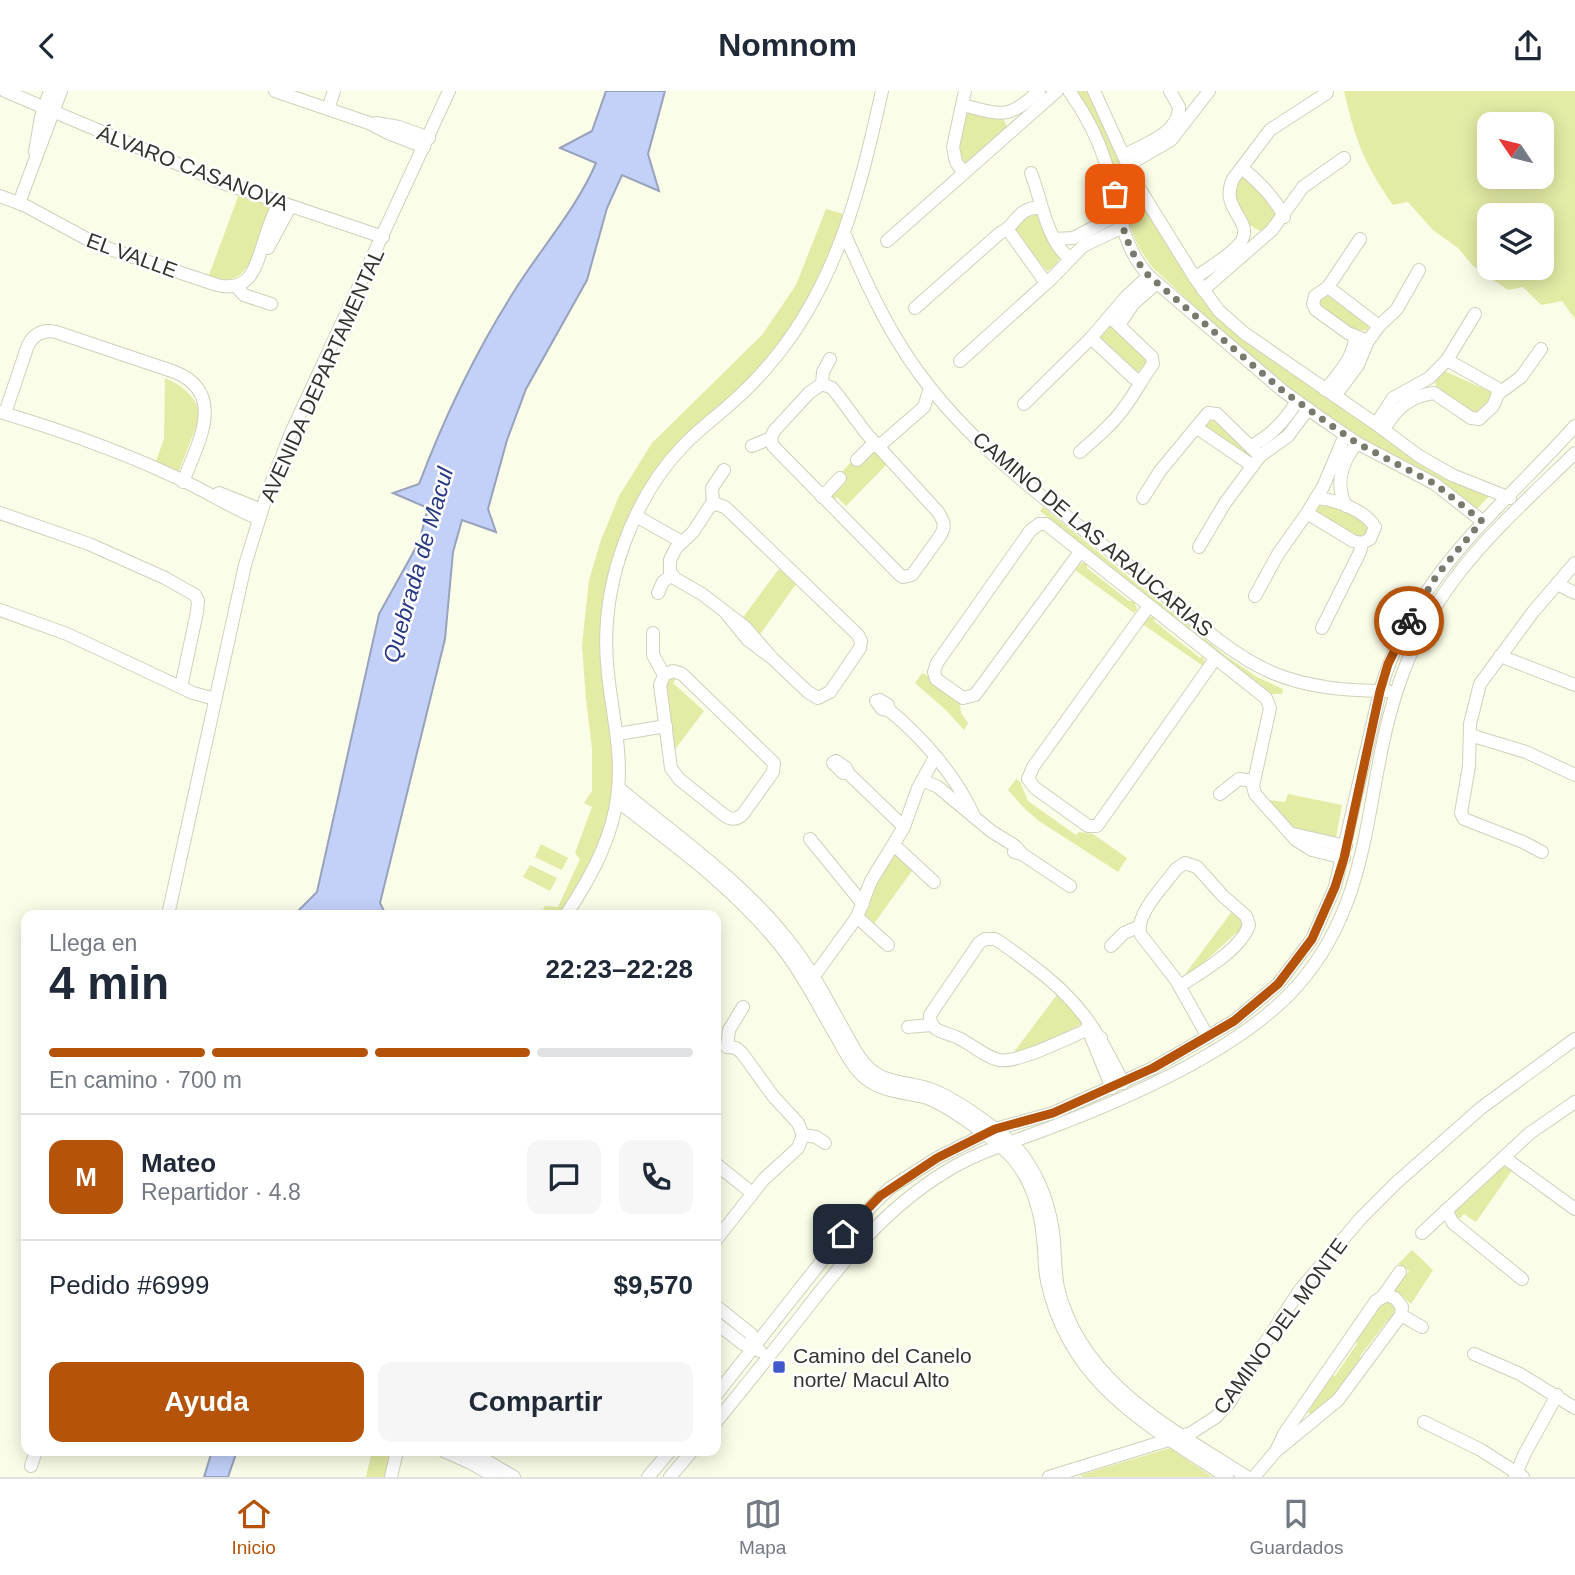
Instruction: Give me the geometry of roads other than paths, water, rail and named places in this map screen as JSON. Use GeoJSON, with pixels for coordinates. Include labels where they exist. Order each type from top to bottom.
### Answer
{"type":"FeatureCollection","features":[{"type":"Feature","properties":{"kind":"street","name":"ÁLVARO CASANOVA"},"geometry":{"type":"LineString","coordinates":[[5,91],[223,183],[383,237]]}},
{"type":"Feature","properties":{"kind":"street"},"geometry":{"type":"LineString","coordinates":[[19,203],[49,111],[50,91]]}},
{"type":"Feature","properties":{"kind":"street"},"geometry":{"type":"LineString","coordinates":[[49,111],[61,91]]}},
{"type":"Feature","properties":{"kind":"street"},"geometry":{"type":"LineString","coordinates":[[275,91],[369,123],[399,127],[427,142]]}},
{"type":"Feature","properties":{"kind":"street"},"geometry":{"type":"LineString","coordinates":[[328,109],[334,91]]}},
{"type":"Feature","properties":{"kind":"street","name":"AVENIDA DEPARTAMENTAL"},"geometry":{"type":"LineString","coordinates":[[169,910],[245,565],[260,515],[291,433],[449,91]]}},
{"type":"Feature","properties":{"kind":"street"},"geometry":{"type":"LineString","coordinates":[[569,910],[597,865],[618,795],[618,734],[607,668],[607,622],[616,571],[636,516],[651,487],[673,457],[752,383],[788,340],[822,286],[844,233],[867,160],[881,91]]}},
{"type":"Feature","properties":{"kind":"street"},"geometry":{"type":"LineString","coordinates":[[964,173],[953,153],[965,91]]}},
{"type":"Feature","properties":{"kind":"street"},"geometry":{"type":"LineString","coordinates":[[961,105],[1006,113],[1020,108],[1039,91]]}},
{"type":"Feature","properties":{"kind":"street"},"geometry":{"type":"LineString","coordinates":[[887,241],[1057,91]]}},
{"type":"Feature","properties":{"kind":"street"},"geometry":{"type":"LineString","coordinates":[[1069,91],[1101,149],[1131,251],[1153,279],[1303,405],[1357,443],[1428,480],[1482,521]]}},
{"type":"Feature","properties":{"kind":"street"},"geometry":{"type":"LineString","coordinates":[[1094,91],[1136,183],[1203,290],[1233,325],[1436,466],[1513,500],[1515,510]]}},
{"type":"Feature","properties":{"kind":"street"},"geometry":{"type":"LineString","coordinates":[[1170,91],[1179,107],[1188,111],[1197,109]]}},
{"type":"Feature","properties":{"kind":"street"},"geometry":{"type":"LineString","coordinates":[[1126,160],[1171,140],[1209,91]]}},
{"type":"Feature","properties":{"kind":"street"},"geometry":{"type":"LineString","coordinates":[[1264,238],[1254,236],[1245,228],[1231,205],[1229,193],[1233,179],[1270,130],[1327,93]]}},
{"type":"Feature","properties":{"kind":"street"},"geometry":{"type":"LineString","coordinates":[[1126,160],[1167,131],[1177,120],[1179,107]]}},
{"type":"Feature","properties":{"kind":"street"},"geometry":{"type":"LineString","coordinates":[[1006,113],[1010,133]]}},
{"type":"Feature","properties":{"kind":"street"},"geometry":{"type":"LineString","coordinates":[[1203,290],[1264,238],[1284,217],[1303,187],[1344,158]]}},
{"type":"Feature","properties":{"kind":"street"},"geometry":{"type":"LineString","coordinates":[[1241,168],[1280,208],[1284,217]]}},
{"type":"Feature","properties":{"kind":"street"},"geometry":{"type":"LineString","coordinates":[[1031,173],[1041,208],[1055,239],[1061,250],[1070,258]]}},
{"type":"Feature","properties":{"kind":"street","name":"EL VALLE"},"geometry":{"type":"LineString","coordinates":[[0,197],[19,203],[98,245],[221,286],[236,286],[244,295],[271,304]]}},
{"type":"Feature","properties":{"kind":"street"},"geometry":{"type":"LineString","coordinates":[[236,286],[249,277],[284,205]]}},
{"type":"Feature","properties":{"kind":"street"},"geometry":{"type":"LineString","coordinates":[[915,308],[1000,233],[1007,230],[1017,215],[1041,208]]}},
{"type":"Feature","properties":{"kind":"street"},"geometry":{"type":"LineString","coordinates":[[1055,239],[1073,237],[1121,221]]}},
{"type":"Feature","properties":{"kind":"street"},"geometry":{"type":"LineString","coordinates":[[960,361],[1070,258],[1091,240],[1121,221]]}},
{"type":"Feature","properties":{"kind":"street"},"geometry":{"type":"LineString","coordinates":[[1195,278],[1238,246],[1245,228]]}},
{"type":"Feature","properties":{"kind":"street"},"geometry":{"type":"LineString","coordinates":[[1007,230],[1046,283]]}},
{"type":"Feature","properties":{"kind":"street","name":"CAMINO DE LAS ARAUCARIAS"},"geometry":{"type":"LineString","coordinates":[[844,233],[885,320],[930,388],[1001,461],[1238,653],[1266,670],[1298,682],[1323,687],[1397,691]]}},
{"type":"Feature","properties":{"kind":"street"},"geometry":{"type":"LineString","coordinates":[[1360,239],[1328,287],[1315,296],[1314,307],[1362,339]]}},
{"type":"Feature","properties":{"kind":"street"},"geometry":{"type":"LineString","coordinates":[[1330,393],[1358,365],[1362,339],[1396,309],[1419,269]]}},
{"type":"Feature","properties":{"kind":"street"},"geometry":{"type":"LineString","coordinates":[[1024,404],[1091,338],[1114,321],[1126,297],[1153,279]]}},
{"type":"Feature","properties":{"kind":"street"},"geometry":{"type":"LineString","coordinates":[[1328,287],[1379,326]]}},
{"type":"Feature","properties":{"kind":"street"},"geometry":{"type":"LineString","coordinates":[[1380,427],[1393,398],[1429,378],[1447,360],[1475,314]]}},
{"type":"Feature","properties":{"kind":"street"},"geometry":{"type":"LineString","coordinates":[[1080,452],[1114,421],[1153,364],[1152,357],[1114,321]]}},
{"type":"Feature","properties":{"kind":"street"},"geometry":{"type":"LineString","coordinates":[[183,482],[205,422],[205,403],[197,387],[185,376],[175,372],[56,332],[40,332],[33,337],[2,412],[96,444],[183,482],[198,488],[223,503],[260,515]]}},
{"type":"Feature","properties":{"kind":"street"},"geometry":{"type":"LineString","coordinates":[[1091,338],[1134,378],[1141,380]]}},
{"type":"Feature","properties":{"kind":"street"},"geometry":{"type":"LineString","coordinates":[[1429,378],[1434,393],[1471,418],[1479,419],[1493,406],[1498,394],[1521,377],[1541,349]]}},
{"type":"Feature","properties":{"kind":"street"},"geometry":{"type":"LineString","coordinates":[[822,384],[823,372],[830,359]]}},
{"type":"Feature","properties":{"kind":"street"},"geometry":{"type":"LineString","coordinates":[[1447,360],[1491,383],[1497,388],[1498,394]]}},
{"type":"Feature","properties":{"kind":"street"},"geometry":{"type":"LineString","coordinates":[[752,446],[771,438],[809,393],[822,384]]}},
{"type":"Feature","properties":{"kind":"street"},"geometry":{"type":"LineString","coordinates":[[771,438],[780,455],[900,575],[912,575],[944,530],[944,521],[939,512],[876,445],[832,389],[822,384]]}},
{"type":"Feature","properties":{"kind":"street"},"geometry":{"type":"LineString","coordinates":[[924,407],[930,388]]}},
{"type":"Feature","properties":{"kind":"street"},"geometry":{"type":"LineString","coordinates":[[1380,427],[1406,402],[1420,395],[1434,393]]}},
{"type":"Feature","properties":{"kind":"street"},"geometry":{"type":"LineString","coordinates":[[857,460],[924,407],[945,405]]}},
{"type":"Feature","properties":{"kind":"street"},"geometry":{"type":"LineString","coordinates":[[1199,547],[1255,456],[1273,432],[1303,405]]}},
{"type":"Feature","properties":{"kind":"street"},"geometry":{"type":"LineString","coordinates":[[1143,498],[1160,471],[1204,416],[1212,412],[1255,456]]}},
{"type":"Feature","properties":{"kind":"street"},"geometry":{"type":"LineString","coordinates":[[721,1389],[843,1234],[880,1196],[930,1162],[990,1132],[1053,1113],[1117,1086],[1208,1037],[1257,1003],[1278,984],[1312,939],[1324,915],[1345,852],[1380,691],[1388,664],[1405,628],[1448,561],[1482,521],[1575,426]]}},
{"type":"Feature","properties":{"kind":"street"},"geometry":{"type":"LineString","coordinates":[[1197,428],[1255,456]]}},
{"type":"Feature","properties":{"kind":"street"},"geometry":{"type":"LineString","coordinates":[[1255,596],[1278,554],[1328,477],[1345,435]]}},
{"type":"Feature","properties":{"kind":"street"},"geometry":{"type":"LineString","coordinates":[[1346,506],[1339,490],[1340,477],[1347,458],[1357,443]]}},
{"type":"Feature","properties":{"kind":"street"},"geometry":{"type":"LineString","coordinates":[[721,1416],[840,1266],[880,1221],[911,1195],[946,1171],[1005,1143],[1048,1129],[1132,1094],[1193,1062],[1248,1030],[1276,1007],[1301,981],[1332,936],[1354,887],[1397,691],[1423,629],[1458,572],[1487,538],[1575,453]]}},
{"type":"Feature","properties":{"kind":"street"},"geometry":{"type":"LineString","coordinates":[[1539,463],[1548,467],[1549,477]]}},
{"type":"Feature","properties":{"kind":"street"},"geometry":{"type":"LineString","coordinates":[[671,575],[670,560],[713,504],[713,485],[724,470]]}},
{"type":"Feature","properties":{"kind":"street"},"geometry":{"type":"LineString","coordinates":[[822,497],[840,478]]}},
{"type":"Feature","properties":{"kind":"street"},"geometry":{"type":"LineString","coordinates":[[1316,498],[1346,506],[1374,525],[1373,535],[1362,543],[1358,557],[1322,628]]}},
{"type":"Feature","properties":{"kind":"street"},"geometry":{"type":"LineString","coordinates":[[671,575],[726,613],[748,640],[772,657],[812,695],[821,698],[830,692],[858,652],[861,641],[855,633],[724,507],[713,504]]}},
{"type":"Feature","properties":{"kind":"street"},"geometry":{"type":"LineString","coordinates":[[0,513],[89,544],[165,578],[195,595],[198,601],[197,612],[181,687]]}},
{"type":"Feature","properties":{"kind":"street"},"geometry":{"type":"LineString","coordinates":[[1307,513],[1353,541],[1362,543]]}},
{"type":"Feature","properties":{"kind":"street"},"geometry":{"type":"LineString","coordinates":[[636,516],[682,542]]}},
{"type":"Feature","properties":{"kind":"street"},"geometry":{"type":"LineString","coordinates":[[1080,551],[975,695],[963,698],[936,679],[934,671],[937,663],[1034,527],[1046,524],[1080,551],[1149,607],[1269,702],[1254,782],[1255,795],[1302,844],[1345,852]]}},
{"type":"Feature","properties":{"kind":"street"},"geometry":{"type":"LineString","coordinates":[[1448,561],[1450,570],[1458,572]]}},
{"type":"Feature","properties":{"kind":"street"},"geometry":{"type":"LineString","coordinates":[[1542,852],[1464,819],[1461,813],[1469,766],[1470,724],[1480,684],[1575,563]]}},
{"type":"Feature","properties":{"kind":"street"},"geometry":{"type":"LineString","coordinates":[[658,593],[663,582],[671,575]]}},
{"type":"Feature","properties":{"kind":"street"},"geometry":{"type":"LineString","coordinates":[[1557,584],[1575,593]]}},
{"type":"Feature","properties":{"kind":"street"},"geometry":{"type":"LineString","coordinates":[[1149,607],[1033,767],[1028,779],[1035,788],[1088,826],[1097,826],[1215,659]]}},
{"type":"Feature","properties":{"kind":"street"},"geometry":{"type":"LineString","coordinates":[[0,610],[67,633],[193,693],[215,699]]}},
{"type":"Feature","properties":{"kind":"street"},"geometry":{"type":"LineString","coordinates":[[653,633],[653,655],[664,675]]}},
{"type":"Feature","properties":{"kind":"street"},"geometry":{"type":"LineString","coordinates":[[1500,656],[1575,685]]}},
{"type":"Feature","properties":{"kind":"street"},"geometry":{"type":"LineString","coordinates":[[673,670],[682,674],[773,760],[773,772],[740,816],[731,819],[723,815],[676,776],[670,764],[666,726],[660,685],[664,675],[673,670]]}},
{"type":"Feature","properties":{"kind":"street"},"geometry":{"type":"LineString","coordinates":[[890,710],[918,736],[935,757],[974,816]]}},
{"type":"Feature","properties":{"kind":"street"},"geometry":{"type":"LineString","coordinates":[[618,734],[666,726]]}},
{"type":"Feature","properties":{"kind":"street"},"geometry":{"type":"LineString","coordinates":[[1470,736],[1526,752],[1575,775]]}},
{"type":"Feature","properties":{"kind":"street"},"geometry":{"type":"LineString","coordinates":[[814,976],[857,917],[871,881],[904,827],[921,782],[935,757]]}},
{"type":"Feature","properties":{"kind":"street"},"geometry":{"type":"LineString","coordinates":[[848,773],[904,827]]}},
{"type":"Feature","properties":{"kind":"street"},"geometry":{"type":"LineString","coordinates":[[1220,794],[1238,779],[1254,782]]}},
{"type":"Feature","properties":{"kind":"street"},"geometry":{"type":"LineString","coordinates":[[921,782],[935,785],[974,816],[1007,848],[1023,854],[1070,886]]}},
{"type":"Feature","properties":{"kind":"street"},"geometry":{"type":"LineString","coordinates":[[618,795],[750,897],[803,959],[858,1054],[871,1070],[886,1079],[939,1093],[1005,1143],[1035,1201],[1042,1226],[1050,1294],[1061,1326],[1094,1379],[1116,1401],[1247,1477]]}},
{"type":"Feature","properties":{"kind":"street"},"geometry":{"type":"LineString","coordinates":[[618,795],[764,925],[799,972],[846,1054],[865,1078],[889,1091],[931,1100],[990,1132]]}},
{"type":"Feature","properties":{"kind":"street"},"geometry":{"type":"LineString","coordinates":[[810,839],[863,904]]}},
{"type":"Feature","properties":{"kind":"street"},"geometry":{"type":"LineString","coordinates":[[894,845],[934,882]]}},
{"type":"Feature","properties":{"kind":"street"},"geometry":{"type":"LineString","coordinates":[[1180,986],[1213,964],[1237,943],[1249,927],[1246,915],[1223,896],[1197,867],[1185,863],[1178,867],[1168,880],[1141,917],[1138,927],[1141,935],[1180,986],[1208,1037]]}},
{"type":"Feature","properties":{"kind":"street"},"geometry":{"type":"LineString","coordinates":[[857,917],[888,945]]}},
{"type":"Feature","properties":{"kind":"street"},"geometry":{"type":"LineString","coordinates":[[1111,946],[1124,933],[1138,927]]}},
{"type":"Feature","properties":{"kind":"street"},"geometry":{"type":"LineString","coordinates":[[931,1025],[932,1008],[979,943],[988,938],[998,940],[1054,982],[1083,1013],[1101,1038],[1117,1086]]}},
{"type":"Feature","properties":{"kind":"street"},"geometry":{"type":"LineString","coordinates":[[803,959],[831,951]]}},
{"type":"Feature","properties":{"kind":"street"},"geometry":{"type":"LineString","coordinates":[[721,1233],[752,1193],[798,1148],[803,1135],[798,1123],[773,1096],[742,1053],[736,1048],[721,1050],[743,1007]]}},
{"type":"Feature","properties":{"kind":"street"},"geometry":{"type":"LineString","coordinates":[[1083,1013],[1087,1030],[1117,1086]]}},
{"type":"Feature","properties":{"kind":"street"},"geometry":{"type":"LineString","coordinates":[[908,1027],[931,1025],[940,1032],[1001,1061],[1017,1058],[1087,1030]]}},
{"type":"Feature","properties":{"kind":"street"},"geometry":{"type":"LineString","coordinates":[[1087,1030],[1101,1038]]}},
{"type":"Feature","properties":{"kind":"street","name":"CAMINO DEL MONTE"},"geometry":{"type":"LineString","coordinates":[[1049,1477],[1176,1437],[1209,1423],[1224,1409],[1314,1272],[1380,1198],[1495,1096],[1575,1039]]}},
{"type":"Feature","properties":{"kind":"street"},"geometry":{"type":"LineString","coordinates":[[1422,1233],[1545,1121],[1575,1101]]}},
{"type":"Feature","properties":{"kind":"street"},"geometry":{"type":"LineString","coordinates":[[803,1135],[816,1137],[825,1143]]}},
{"type":"Feature","properties":{"kind":"street"},"geometry":{"type":"LineString","coordinates":[[1505,1159],[1575,1209]]}},
{"type":"Feature","properties":{"kind":"street"},"geometry":{"type":"LineString","coordinates":[[721,1168],[752,1193]]}},
{"type":"Feature","properties":{"kind":"street"},"geometry":{"type":"LineString","coordinates":[[1446,1210],[1453,1223],[1522,1279]]}},
{"type":"Feature","properties":{"kind":"street"},"geometry":{"type":"LineString","coordinates":[[1276,1451],[1284,1434],[1374,1303],[1384,1296],[1399,1272]]}},
{"type":"Feature","properties":{"kind":"street"},"geometry":{"type":"LineString","coordinates":[[1254,1477],[1276,1451],[1338,1400],[1401,1315],[1402,1307],[1399,1301],[1391,1295],[1384,1296]]}},
{"type":"Feature","properties":{"kind":"street"},"geometry":{"type":"LineString","coordinates":[[721,1310],[751,1334],[755,1347]]}},
{"type":"Feature","properties":{"kind":"street"},"geometry":{"type":"LineString","coordinates":[[1401,1315],[1422,1327]]}},
{"type":"Feature","properties":{"kind":"street"},"geometry":{"type":"LineString","coordinates":[[721,1327],[743,1344],[755,1347],[769,1357]]}},
{"type":"Feature","properties":{"kind":"street"},"geometry":{"type":"LineString","coordinates":[[1474,1354],[1520,1374],[1575,1408]]}},
{"type":"Feature","properties":{"kind":"street"},"geometry":{"type":"LineString","coordinates":[[1424,1422],[1481,1450],[1519,1476],[1524,1455],[1557,1395]]}},
{"type":"Feature","properties":{"kind":"street"},"geometry":{"type":"LineString","coordinates":[[1176,1437],[1227,1477]]}},
{"type":"Feature","properties":{"kind":"street"},"geometry":{"type":"LineString","coordinates":[[31,1467],[34,1456]]}},
{"type":"Feature","properties":{"kind":"street"},"geometry":{"type":"LineString","coordinates":[[391,1477],[396,1456]]}},
{"type":"Feature","properties":{"kind":"street"},"geometry":{"type":"LineString","coordinates":[[455,1456],[495,1477]]}},
{"type":"Feature","properties":{"kind":"street"},"geometry":{"type":"LineString","coordinates":[[478,1456],[514,1477]]}},
{"type":"Feature","properties":{"kind":"street"},"geometry":{"type":"LineString","coordinates":[[648,1477],[666,1456]]}},
{"type":"Feature","properties":{"kind":"street"},"geometry":{"type":"LineString","coordinates":[[670,1477],[688,1456]]}},
{"type":"Feature","properties":{"kind":"water","name":"Quebrada de Macul"},"geometry":{"type":"Polygon","coordinates":[[[606,91],[665,91],[648,154],[659,191],[622,175],[607,208],[587,280],[526,389],[507,440],[488,509],[496,532],[462,520],[453,552],[445,639],[380,903],[384,910],[299,910],[317,892],[379,614],[419,542],[428,508],[393,493],[419,484],[473,362],[523,277],[588,180],[596,163],[560,148],[592,131],[606,91]]]}},
{"type":"Feature","properties":{"kind":"water"},"geometry":{"type":"Polygon","coordinates":[[[210,1456],[235,1456],[228,1477],[204,1477],[210,1456]]]}},
{"type":"Feature","properties":{"kind":"place","name":"Camino del Canelo norte/ Macul Alto"},"geometry":{"type":"Point","coordinates":[779,1367]}}]}
